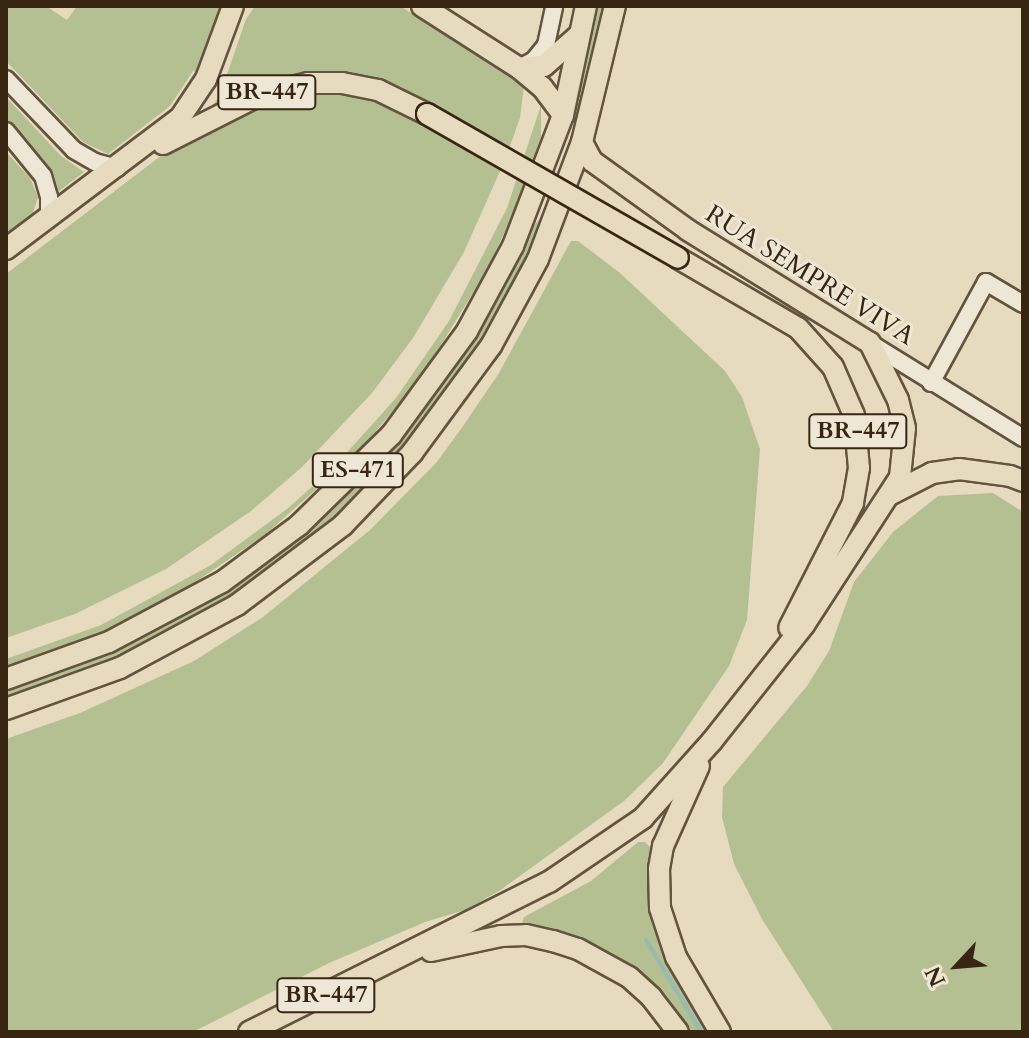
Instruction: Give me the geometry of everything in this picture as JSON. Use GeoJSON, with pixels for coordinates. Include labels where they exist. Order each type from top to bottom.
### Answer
{"type":"FeatureCollection","features":[{"type":"Feature","properties":{"kind":"main road"},"geometry":{"type":"LineString","coordinates":[[422,6],[542,87],[563,115]]}},
{"type":"Feature","properties":{"kind":"main road","name":"ES-471"},"geometry":{"type":"LineString","coordinates":[[6,679],[109,642],[195,599],[274,544],[347,481],[411,410],[478,313],[526,217],[563,115],[586,6]]}},
{"type":"Feature","properties":{"kind":"main road","name":"ES-471"},"geometry":{"type":"LineString","coordinates":[[6,709],[120,668],[209,623],[291,567],[367,502],[433,428],[491,346],[538,259],[582,142],[615,6]]}},
{"type":"Feature","properties":{"kind":"main road"},"geometry":{"type":"LineString","coordinates":[[117,168],[172,126],[194,100],[206,79],[232,7]]}},
{"type":"Feature","properties":{"kind":"main road"},"geometry":{"type":"LineString","coordinates":[[516,67],[544,66],[579,35]]}},
{"type":"Feature","properties":{"kind":"main road","name":"BR-447"},"geometry":{"type":"LineString","coordinates":[[6,249],[117,168],[245,101],[291,85],[324,82],[360,85],[395,96],[798,328],[833,367],[854,415],[859,459],[853,503],[768,672]]}},
{"type":"Feature","properties":{"kind":"main road","name":"RUA SEMPRE VIVA"},"geometry":{"type":"LineString","coordinates":[[582,142],[592,161],[688,230],[870,343]]}},
{"type":"Feature","properties":{"kind":"main road","name":"BR-447"},"geometry":{"type":"LineString","coordinates":[[249,1032],[404,958],[549,882],[643,818],[712,741],[804,625],[900,477],[905,428],[898,400],[870,343]]}},
{"type":"Feature","properties":{"kind":"main road"},"geometry":{"type":"LineString","coordinates":[[891,494],[932,473],[959,469],[1010,476],[1023,481]]}},
{"type":"Feature","properties":{"kind":"main road","name":"BR-447"},"geometry":{"type":"LineString","coordinates":[[712,741],[666,837],[658,890],[665,930],[676,957],[720,1032]]}},
{"type":"Feature","properties":{"kind":"main road","name":"BR-447"},"geometry":{"type":"LineString","coordinates":[[404,958],[501,936],[526,935],[553,941],[578,949],[629,977],[651,997],[678,1032]]}},
{"type":"Feature","properties":{"kind":"street"},"geometry":{"type":"LineString","coordinates":[[516,67],[534,60],[546,45],[554,6]]}},
{"type":"Feature","properties":{"kind":"street"},"geometry":{"type":"LineString","coordinates":[[6,79],[74,150],[95,162],[117,168]]}},
{"type":"Feature","properties":{"kind":"street"},"geometry":{"type":"LineString","coordinates":[[6,131],[43,176],[49,197],[49,218]]}},
{"type":"Feature","properties":{"kind":"street"},"geometry":{"type":"LineString","coordinates":[[931,383],[986,282],[1019,301]]}},
{"type":"Feature","properties":{"kind":"street","name":"RUA SEMPRE VIVA"},"geometry":{"type":"LineString","coordinates":[[870,343],[1023,437]]}},
{"type":"Feature","properties":{"kind":"green space"},"geometry":{"type":"Polygon","coordinates":[[[6,6],[46,6],[67,20],[77,6],[223,6],[203,74],[193,71],[170,106],[108,154],[83,142],[6,61],[6,6]]]}},
{"type":"Feature","properties":{"kind":"green space"},"geometry":{"type":"Polygon","coordinates":[[[255,6],[400,6],[524,85],[520,118],[505,160],[464,252],[413,338],[372,393],[302,467],[251,511],[166,569],[75,614],[6,638],[6,274],[196,129],[220,95],[246,19],[255,6]]]}},
{"type":"Feature","properties":{"kind":"green space"},"geometry":{"type":"Polygon","coordinates":[[[594,6],[605,6],[579,122],[570,111],[594,6]]]}},
{"type":"Feature","properties":{"kind":"green space"},"geometry":{"type":"Polygon","coordinates":[[[6,97],[61,156],[84,172],[58,192],[43,159],[6,119],[6,97]]]}},
{"type":"Feature","properties":{"kind":"green space"},"geometry":{"type":"Polygon","coordinates":[[[541,105],[541,137],[514,212],[487,270],[421,377],[360,450],[266,534],[188,587],[104,631],[6,666],[6,659],[101,625],[211,565],[287,509],[333,468],[396,398],[449,321],[507,208],[541,105]]]}},
{"type":"Feature","properties":{"kind":"green space"},"geometry":{"type":"Polygon","coordinates":[[[6,152],[30,178],[38,197],[32,216],[6,237],[6,152]]]}},
{"type":"Feature","properties":{"kind":"green space"},"geometry":{"type":"Polygon","coordinates":[[[547,212],[501,314],[427,423],[337,519],[260,580],[147,647],[6,700],[6,688],[112,650],[199,606],[329,510],[397,441],[438,390],[491,308],[531,228],[547,212]]]}},
{"type":"Feature","properties":{"kind":"green space"},"geometry":{"type":"Polygon","coordinates":[[[571,241],[578,241],[620,273],[725,371],[742,397],[760,449],[747,620],[729,666],[663,763],[624,801],[499,891],[465,910],[425,922],[329,963],[193,1032],[6,1032],[6,739],[80,713],[194,661],[263,617],[370,530],[436,463],[461,429],[499,373],[571,241]]]}},
{"type":"Feature","properties":{"kind":"green space"},"geometry":{"type":"Polygon","coordinates":[[[993,493],[1023,512],[1023,1032],[834,1032],[762,919],[734,864],[722,817],[723,787],[807,686],[829,651],[854,582],[893,532],[938,496],[993,493]]]}},
{"type":"Feature","properties":{"kind":"green space"},"geometry":{"type":"Polygon","coordinates":[[[638,842],[645,842],[652,849],[650,903],[662,948],[710,1032],[686,1032],[664,1001],[521,926],[524,917],[591,881],[638,842]]]}},
{"type":"Feature","properties":{"kind":"waterway"},"geometry":{"type":"LineString","coordinates":[[646,940],[701,1032]]}}]}
